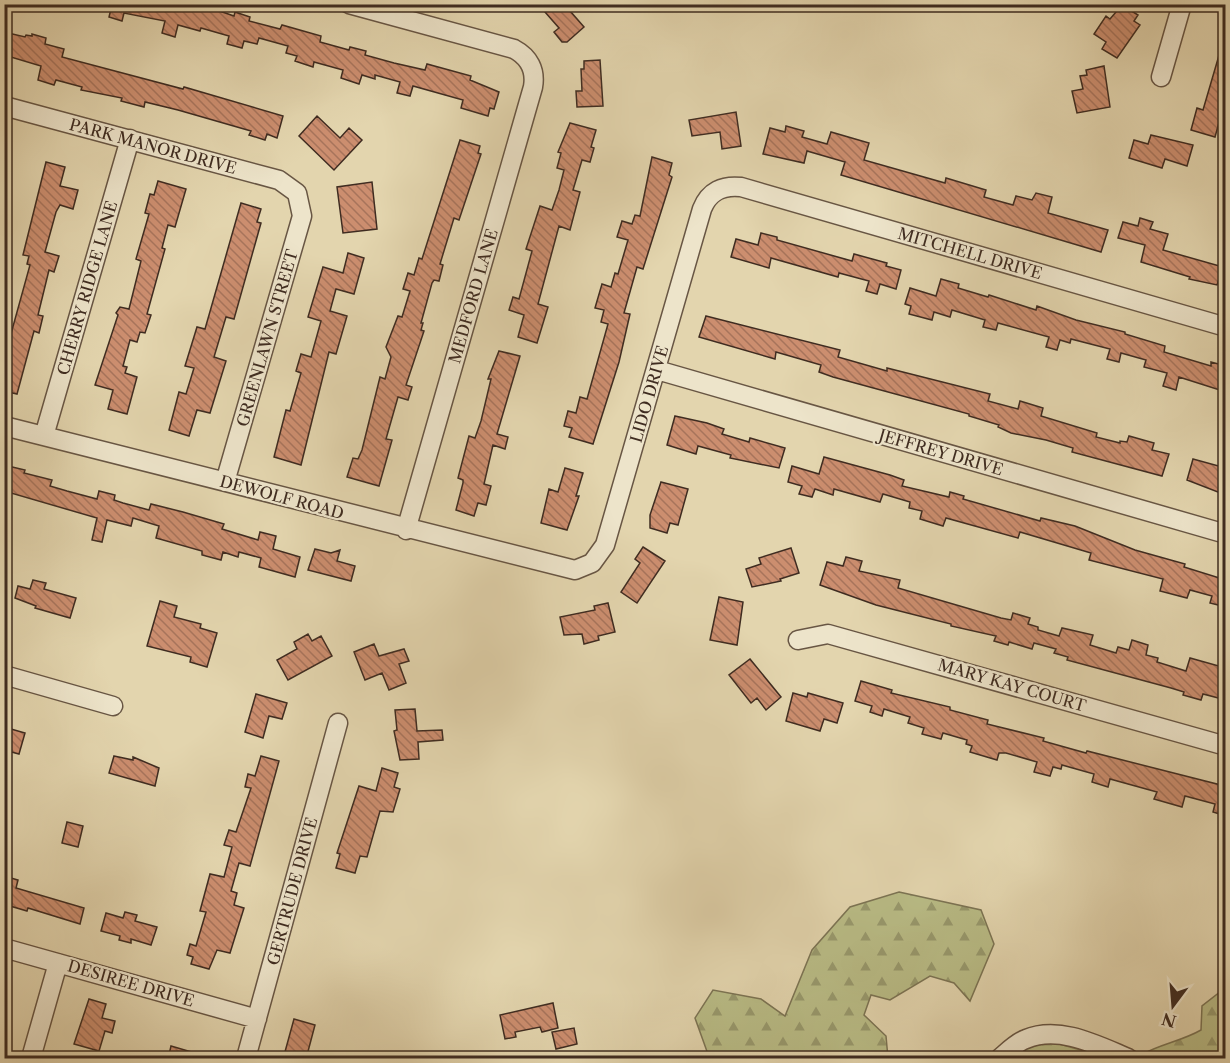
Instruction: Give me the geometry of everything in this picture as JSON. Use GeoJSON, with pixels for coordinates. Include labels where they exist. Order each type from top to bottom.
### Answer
{"type":"FeatureCollection","features":[{"type":"Feature","properties":{"kind":"street","name":"MEDFORD LANE"},"geometry":{"type":"LineString","coordinates":[[349,4],[506,46],[520,52],[530,63],[534,74],[533,87],[406,530]]}},
{"type":"Feature","properties":{"kind":"street"},"geometry":{"type":"LineString","coordinates":[[1161,76],[1182,4]]}},
{"type":"Feature","properties":{"kind":"street","name":"PARK MANOR DRIVE"},"geometry":{"type":"LineString","coordinates":[[4,106],[279,180],[297,193]]}},
{"type":"Feature","properties":{"kind":"street","name":"CHERRY RIDGE LANE"},"geometry":{"type":"LineString","coordinates":[[44,436],[130,140]]}},
{"type":"Feature","properties":{"kind":"street","name":"MITCHELL DRIVE"},"geometry":{"type":"LineString","coordinates":[[715,192],[725,187],[741,187],[1226,327]]}},
{"type":"Feature","properties":{"kind":"street","name":"LIDO DRIVE"},"geometry":{"type":"LineString","coordinates":[[559,568],[574,570],[586,567],[601,553],[657,370],[702,209],[715,192]]}},
{"type":"Feature","properties":{"kind":"street","name":"GREENLAWN STREET"},"geometry":{"type":"LineString","coordinates":[[225,482],[302,216],[302,206],[297,193]]}},
{"type":"Feature","properties":{"kind":"street","name":"JEFFREY DRIVE"},"geometry":{"type":"LineString","coordinates":[[657,370],[1226,534]]}},
{"type":"Feature","properties":{"kind":"street","name":"DEWOLF ROAD"},"geometry":{"type":"LineString","coordinates":[[4,426],[559,568]]}},
{"type":"Feature","properties":{"kind":"street","name":"MARY KAY COURT"},"geometry":{"type":"LineString","coordinates":[[798,640],[828,633],[1226,746]]}},
{"type":"Feature","properties":{"kind":"street"},"geometry":{"type":"LineString","coordinates":[[4,675],[113,706]]}},
{"type":"Feature","properties":{"kind":"street","name":"GERTRUDE DRIVE"},"geometry":{"type":"LineString","coordinates":[[246,1059],[338,723]]}},
{"type":"Feature","properties":{"kind":"street","name":"DESIREE DRIVE"},"geometry":{"type":"LineString","coordinates":[[4,948],[257,1019]]}},
{"type":"Feature","properties":{"kind":"street"},"geometry":{"type":"LineString","coordinates":[[31,1059],[58,963]]}},
{"type":"Feature","properties":{"kind":"street"},"geometry":{"type":"LineString","coordinates":[[1000,1059],[1025,1039],[1056,1033],[1098,1046],[1128,1059]]}},
{"type":"Feature","properties":{"kind":"green space"},"geometry":{"type":"Polygon","coordinates":[[[899,892],[981,910],[994,944],[970,1001],[954,983],[930,976],[890,1000],[871,995],[864,1015],[886,1036],[888,1058],[709,1057],[695,1018],[713,990],[761,999],[785,1016],[812,950],[850,907],[899,892]]]}},
{"type":"Feature","properties":{"kind":"green space"},"geometry":{"type":"Polygon","coordinates":[[[1225,988],[1225,1058],[1149,1058],[1141,1055],[1201,1030],[1202,1006],[1225,988]]]}},
{"type":"Feature","properties":{"kind":"green space"},"geometry":{"type":"Polygon","coordinates":[[[1052,1042],[1107,1058],[1013,1058],[1028,1047],[1052,1042]]]}},
{"type":"Feature","properties":{"kind":"building"},"geometry":{"type":"Polygon","coordinates":[[[107,4],[175,4],[191,8],[192,4],[199,4],[234,16],[235,12],[250,17],[249,21],[280,29],[282,25],[321,36],[320,42],[349,50],[350,47],[366,51],[365,55],[394,63],[425,70],[427,64],[471,76],[470,80],[499,92],[494,109],[490,108],[488,116],[461,108],[463,100],[413,86],[410,96],[397,93],[400,82],[375,75],[375,79],[362,75],[359,84],[341,78],[343,70],[314,62],[313,67],[295,61],[297,56],[286,53],[288,46],[259,38],[257,44],[244,41],[242,48],[227,44],[229,36],[201,28],[200,31],[178,25],[175,37],[162,33],[165,21],[124,13],[122,21],[109,17],[111,9],[106,8],[107,4]]]}},
{"type":"Feature","properties":{"kind":"building"},"geometry":{"type":"Polygon","coordinates":[[[552,4],[564,4],[584,27],[567,42],[562,42],[554,32],[559,28],[545,12],[552,4]]]}},
{"type":"Feature","properties":{"kind":"building"},"geometry":{"type":"Polygon","coordinates":[[[1122,5],[1138,15],[1134,21],[1140,25],[1117,58],[1102,49],[1106,42],[1094,34],[1106,16],[1110,19],[1122,5]]]}},
{"type":"Feature","properties":{"kind":"building"},"geometry":{"type":"Polygon","coordinates":[[[4,32],[25,37],[26,35],[32,36],[32,34],[46,38],[45,44],[64,49],[62,57],[183,89],[184,87],[283,116],[277,138],[267,134],[265,140],[249,135],[251,131],[178,110],[145,102],[144,107],[121,101],[122,98],[81,90],[82,87],[56,80],[54,85],[38,80],[41,66],[4,55],[4,32]]]}},
{"type":"Feature","properties":{"kind":"building"},"geometry":{"type":"Polygon","coordinates":[[[1222,45],[1226,45],[1226,121],[1220,119],[1215,137],[1191,130],[1197,108],[1203,110],[1222,45]]]}},
{"type":"Feature","properties":{"kind":"building"},"geometry":{"type":"Polygon","coordinates":[[[600,60],[603,106],[577,107],[576,91],[582,91],[581,69],[584,69],[584,61],[600,60]]]}},
{"type":"Feature","properties":{"kind":"building"},"geometry":{"type":"Polygon","coordinates":[[[1104,66],[1110,107],[1077,113],[1072,91],[1083,89],[1080,76],[1087,75],[1086,70],[1104,66]]]}},
{"type":"Feature","properties":{"kind":"building"},"geometry":{"type":"Polygon","coordinates":[[[736,112],[741,146],[722,149],[720,132],[692,136],[689,120],[736,112]]]}},
{"type":"Feature","properties":{"kind":"building"},"geometry":{"type":"Polygon","coordinates":[[[317,116],[340,138],[349,128],[362,140],[334,170],[299,136],[317,116]]]}},
{"type":"Feature","properties":{"kind":"building"},"geometry":{"type":"Polygon","coordinates":[[[570,123],[596,130],[591,147],[594,148],[590,162],[582,160],[573,190],[580,192],[570,230],[559,226],[538,304],[548,307],[537,343],[518,337],[524,315],[509,310],[513,297],[519,299],[532,251],[526,249],[540,206],[552,210],[559,190],[564,170],[557,168],[561,153],[558,152],[570,123]]]}},
{"type":"Feature","properties":{"kind":"building"},"geometry":{"type":"Polygon","coordinates":[[[786,126],[804,131],[802,137],[827,144],[831,132],[869,143],[864,160],[945,183],[946,178],[986,190],[984,197],[1013,205],[1016,196],[1032,200],[1036,193],[1052,197],[1048,213],[1108,230],[1101,252],[841,175],[845,162],[807,151],[804,163],[763,154],[770,128],[785,132],[786,126]]]}},
{"type":"Feature","properties":{"kind":"building"},"geometry":{"type":"Polygon","coordinates":[[[1151,135],[1193,145],[1187,166],[1165,159],[1162,168],[1129,158],[1134,140],[1148,144],[1151,135]]]}},
{"type":"Feature","properties":{"kind":"building"},"geometry":{"type":"Polygon","coordinates":[[[460,140],[480,146],[478,153],[481,154],[459,220],[454,218],[440,264],[443,265],[439,281],[434,280],[432,283],[421,323],[423,323],[421,330],[424,331],[406,385],[412,387],[408,400],[398,397],[386,439],[392,440],[379,486],[347,477],[353,458],[358,459],[362,450],[380,377],[385,379],[391,357],[386,347],[398,316],[402,317],[410,291],[403,289],[408,273],[414,275],[419,258],[422,259],[460,140]]]}},
{"type":"Feature","properties":{"kind":"building"},"geometry":{"type":"Polygon","coordinates":[[[652,157],[672,163],[669,175],[672,177],[643,269],[637,267],[624,313],[630,314],[619,362],[593,444],[569,437],[572,428],[564,426],[568,411],[576,413],[580,397],[587,399],[608,324],[601,322],[604,310],[595,308],[602,284],[611,287],[615,273],[618,274],[628,240],[617,237],[622,221],[632,224],[635,215],[640,216],[652,157]]]}},
{"type":"Feature","properties":{"kind":"building"},"geometry":{"type":"Polygon","coordinates":[[[46,162],[65,167],[60,186],[78,190],[73,209],[60,205],[56,212],[45,252],[59,256],[54,272],[49,270],[38,315],[43,316],[39,333],[34,331],[17,394],[4,391],[4,339],[9,341],[30,265],[27,264],[29,256],[23,255],[46,162]]]}},
{"type":"Feature","properties":{"kind":"building"},"geometry":{"type":"Polygon","coordinates":[[[158,181],[186,189],[175,227],[168,225],[162,248],[165,249],[147,314],[151,315],[145,333],[140,332],[137,342],[130,340],[123,366],[127,367],[125,373],[137,377],[127,414],[108,409],[113,390],[95,385],[118,315],[116,313],[120,307],[129,309],[141,261],[136,259],[149,214],[145,213],[150,194],[154,195],[158,181]]]}},
{"type":"Feature","properties":{"kind":"building"},"geometry":{"type":"Polygon","coordinates":[[[372,182],[377,229],[343,233],[337,187],[372,182]]]}},
{"type":"Feature","properties":{"kind":"building"},"geometry":{"type":"Polygon","coordinates":[[[241,203],[261,209],[257,222],[261,223],[234,319],[226,317],[214,357],[226,361],[210,413],[197,410],[189,436],[169,430],[179,392],[186,394],[194,368],[185,366],[197,327],[205,329],[241,203]]]}},
{"type":"Feature","properties":{"kind":"building"},"geometry":{"type":"Polygon","coordinates":[[[1140,218],[1153,222],[1150,229],[1168,234],[1163,250],[1223,267],[1217,285],[1189,279],[1190,277],[1141,262],[1145,245],[1118,238],[1123,222],[1138,226],[1140,218]]]}},
{"type":"Feature","properties":{"kind":"building"},"geometry":{"type":"Polygon","coordinates":[[[761,233],[777,237],[777,240],[852,261],[854,254],[887,263],[886,266],[901,270],[896,289],[880,284],[877,294],[866,291],[869,281],[839,273],[838,277],[771,258],[769,268],[731,257],[736,239],[758,245],[761,233]]]}},
{"type":"Feature","properties":{"kind":"building"},"geometry":{"type":"Polygon","coordinates":[[[348,253],[364,258],[354,294],[336,289],[330,311],[347,316],[336,354],[329,352],[301,465],[274,457],[286,410],[290,411],[301,373],[296,371],[301,354],[311,357],[321,321],[308,317],[323,267],[343,273],[348,253]]]}},
{"type":"Feature","properties":{"kind":"building"},"geometry":{"type":"Polygon","coordinates":[[[941,279],[959,284],[958,288],[988,297],[989,295],[1036,310],[1037,306],[1076,320],[1125,332],[1125,334],[1165,346],[1164,352],[1211,366],[1211,362],[1226,366],[1226,392],[1179,377],[1176,390],[1163,386],[1167,373],[1144,367],[1146,360],[1121,353],[1119,362],[1107,359],[1110,349],[1071,339],[1070,343],[1060,340],[1057,350],[1046,347],[1049,337],[998,323],[996,330],[983,327],[985,320],[952,310],[950,317],[934,312],[932,320],[909,314],[911,306],[905,304],[910,288],[936,296],[941,279]]]}},
{"type":"Feature","properties":{"kind":"building"},"geometry":{"type":"Polygon","coordinates":[[[706,316],[840,350],[838,357],[887,371],[887,368],[990,394],[988,401],[1018,409],[1020,401],[1043,408],[1041,416],[1097,433],[1096,437],[1120,443],[1120,441],[1127,442],[1129,436],[1154,443],[1152,450],[1169,454],[1162,476],[1072,452],[1073,448],[1046,440],[1011,433],[998,427],[999,425],[969,416],[969,414],[833,377],[819,372],[821,365],[776,352],[775,359],[699,337],[706,316]]]}},
{"type":"Feature","properties":{"kind":"building"},"geometry":{"type":"Polygon","coordinates":[[[499,351],[520,356],[497,434],[508,437],[505,449],[493,445],[484,484],[491,486],[486,505],[478,503],[474,516],[456,510],[463,483],[463,480],[458,478],[469,436],[475,438],[481,421],[491,379],[488,379],[499,351]]]}},
{"type":"Feature","properties":{"kind":"building"},"geometry":{"type":"Polygon","coordinates":[[[675,416],[707,423],[724,429],[722,434],[749,442],[750,438],[785,448],[779,468],[730,458],[731,455],[698,446],[696,454],[667,445],[675,416]]]}},
{"type":"Feature","properties":{"kind":"building"},"geometry":{"type":"Polygon","coordinates":[[[824,457],[904,480],[902,486],[949,497],[950,492],[964,496],[963,499],[1040,521],[1041,518],[1075,526],[1135,550],[1185,564],[1184,567],[1226,580],[1226,607],[1210,603],[1212,596],[1190,590],[1187,598],[1160,591],[1163,579],[1089,560],[1091,553],[1020,532],[1018,538],[946,518],[943,526],[920,519],[922,511],[909,508],[910,502],[883,494],[880,502],[834,489],[833,495],[815,489],[812,497],[799,494],[802,486],[788,482],[792,466],[819,474],[824,457]]]}},
{"type":"Feature","properties":{"kind":"building"},"geometry":{"type":"Polygon","coordinates":[[[1193,459],[1226,468],[1223,494],[1187,480],[1193,459]]]}},
{"type":"Feature","properties":{"kind":"building"},"geometry":{"type":"Polygon","coordinates":[[[8,466],[25,470],[24,473],[52,480],[50,486],[97,499],[99,491],[115,495],[114,500],[149,510],[151,504],[224,524],[222,529],[258,540],[260,532],[276,536],[273,549],[300,557],[295,577],[259,567],[261,558],[239,552],[238,557],[223,552],[221,560],[202,555],[202,551],[156,538],[159,526],[133,518],[131,526],[107,520],[102,542],[92,540],[97,518],[4,491],[4,471],[7,472],[8,466]]]}},
{"type":"Feature","properties":{"kind":"building"},"geometry":{"type":"Polygon","coordinates":[[[565,468],[583,473],[576,496],[579,496],[567,530],[541,523],[549,489],[558,492],[565,468]]]}},
{"type":"Feature","properties":{"kind":"building"},"geometry":{"type":"Polygon","coordinates":[[[661,482],[688,489],[678,525],[670,523],[667,533],[650,528],[650,515],[661,482]]]}},
{"type":"Feature","properties":{"kind":"building"},"geometry":{"type":"Polygon","coordinates":[[[643,547],[665,561],[637,603],[621,592],[640,563],[635,559],[643,547]]]}},
{"type":"Feature","properties":{"kind":"building"},"geometry":{"type":"Polygon","coordinates":[[[791,548],[799,573],[780,579],[781,581],[752,587],[746,569],[761,564],[759,558],[791,548]]]}},
{"type":"Feature","properties":{"kind":"building"},"geometry":{"type":"Polygon","coordinates":[[[315,549],[331,553],[340,550],[337,561],[355,566],[351,581],[308,570],[315,549]]]}},
{"type":"Feature","properties":{"kind":"building"},"geometry":{"type":"Polygon","coordinates":[[[846,557],[862,561],[859,571],[900,580],[898,588],[1001,618],[1011,620],[1013,613],[1030,618],[1028,624],[1038,627],[1038,630],[1059,636],[1062,628],[1093,635],[1090,645],[1116,653],[1118,647],[1129,650],[1132,640],[1148,645],[1146,655],[1158,658],[1157,662],[1186,671],[1190,658],[1226,668],[1226,700],[1203,694],[1201,700],[1183,695],[1184,692],[1171,688],[1067,660],[1068,657],[1054,653],[1056,649],[1034,643],[1032,649],[1009,642],[1008,645],[994,641],[996,636],[876,605],[820,585],[827,562],[843,566],[846,557]]]}},
{"type":"Feature","properties":{"kind":"building"},"geometry":{"type":"Polygon","coordinates":[[[33,580],[46,583],[44,589],[76,598],[70,618],[35,608],[36,606],[15,598],[18,586],[30,589],[33,580]]]}},
{"type":"Feature","properties":{"kind":"building"},"geometry":{"type":"Polygon","coordinates":[[[719,597],[743,602],[737,645],[710,640],[719,597]]]}},
{"type":"Feature","properties":{"kind":"building"},"geometry":{"type":"Polygon","coordinates":[[[160,601],[177,606],[174,617],[201,624],[200,628],[217,633],[207,667],[190,662],[191,657],[147,646],[160,601]]]}},
{"type":"Feature","properties":{"kind":"building"},"geometry":{"type":"Polygon","coordinates":[[[608,603],[615,632],[598,636],[599,640],[584,644],[582,634],[564,635],[560,617],[595,610],[594,606],[608,603]]]}},
{"type":"Feature","properties":{"kind":"building"},"geometry":{"type":"Polygon","coordinates":[[[308,634],[312,641],[321,636],[332,656],[288,680],[277,660],[297,649],[294,642],[308,634]]]}},
{"type":"Feature","properties":{"kind":"building"},"geometry":{"type":"Polygon","coordinates":[[[374,644],[379,656],[404,649],[409,661],[399,664],[406,683],[389,690],[382,673],[365,680],[354,652],[374,644]]]}},
{"type":"Feature","properties":{"kind":"building"},"geometry":{"type":"Polygon","coordinates":[[[750,659],[781,697],[766,710],[757,698],[751,703],[729,675],[750,659]]]}},
{"type":"Feature","properties":{"kind":"building"},"geometry":{"type":"Polygon","coordinates":[[[861,681],[892,690],[891,693],[950,707],[950,710],[988,720],[987,724],[1044,738],[1043,741],[1086,753],[1087,751],[1221,785],[1222,780],[1226,780],[1226,816],[1213,812],[1215,804],[1185,796],[1182,807],[1154,799],[1157,792],[1110,779],[1108,787],[1092,782],[1094,774],[1062,765],[1061,769],[1053,767],[1050,776],[1034,772],[1037,762],[1006,753],[999,753],[997,760],[970,752],[972,746],[966,744],[967,740],[943,733],[941,739],[922,734],[924,728],[908,723],[910,717],[884,709],[882,716],[870,712],[872,706],[855,701],[861,681]]]}},
{"type":"Feature","properties":{"kind":"building"},"geometry":{"type":"Polygon","coordinates":[[[793,693],[807,697],[808,693],[843,703],[837,723],[824,719],[820,731],[786,721],[793,693]]]}},
{"type":"Feature","properties":{"kind":"building"},"geometry":{"type":"Polygon","coordinates":[[[256,694],[287,703],[282,719],[269,716],[263,738],[245,732],[256,694]]]}},
{"type":"Feature","properties":{"kind":"building"},"geometry":{"type":"Polygon","coordinates":[[[415,709],[417,731],[442,730],[443,740],[418,742],[419,759],[400,760],[394,731],[397,730],[395,710],[415,709]]]}},
{"type":"Feature","properties":{"kind":"building"},"geometry":{"type":"Polygon","coordinates":[[[4,727],[25,733],[19,754],[4,750],[4,727]]]}},
{"type":"Feature","properties":{"kind":"building"},"geometry":{"type":"Polygon","coordinates":[[[114,756],[133,760],[133,757],[159,768],[155,786],[109,773],[114,756]]]}},
{"type":"Feature","properties":{"kind":"building"},"geometry":{"type":"Polygon","coordinates":[[[261,756],[279,761],[250,866],[239,863],[231,891],[237,893],[234,905],[244,908],[230,953],[217,950],[209,969],[191,964],[193,957],[187,955],[190,944],[196,946],[206,912],[200,911],[210,874],[224,877],[232,847],[224,845],[229,830],[236,832],[251,788],[245,787],[248,774],[255,776],[261,756]]]}},
{"type":"Feature","properties":{"kind":"building"},"geometry":{"type":"Polygon","coordinates":[[[382,768],[398,773],[394,787],[400,789],[393,812],[380,811],[367,857],[360,856],[355,873],[336,868],[340,854],[337,853],[359,786],[376,791],[382,768]]]}},
{"type":"Feature","properties":{"kind":"building"},"geometry":{"type":"Polygon","coordinates":[[[67,822],[83,826],[78,847],[62,843],[67,822]]]}},
{"type":"Feature","properties":{"kind":"building"},"geometry":{"type":"Polygon","coordinates":[[[4,876],[18,880],[16,888],[84,908],[80,924],[28,908],[27,911],[10,906],[8,915],[4,915],[4,876]]]}},
{"type":"Feature","properties":{"kind":"building"},"geometry":{"type":"Polygon","coordinates":[[[125,912],[137,915],[135,921],[157,927],[151,945],[131,939],[131,943],[119,940],[120,936],[101,931],[106,913],[123,918],[125,912]]]}},
{"type":"Feature","properties":{"kind":"building"},"geometry":{"type":"Polygon","coordinates":[[[89,999],[106,1004],[102,1018],[115,1021],[112,1033],[105,1031],[99,1051],[74,1044],[89,999]]]}},
{"type":"Feature","properties":{"kind":"building"},"geometry":{"type":"Polygon","coordinates":[[[553,1003],[558,1028],[542,1032],[540,1027],[515,1032],[516,1037],[505,1039],[500,1015],[553,1003]]]}},
{"type":"Feature","properties":{"kind":"building"},"geometry":{"type":"Polygon","coordinates":[[[294,1019],[315,1025],[306,1059],[283,1059],[294,1019]]]}},
{"type":"Feature","properties":{"kind":"building"},"geometry":{"type":"Polygon","coordinates":[[[574,1028],[577,1044],[556,1049],[552,1032],[574,1028]]]}},
{"type":"Feature","properties":{"kind":"building"},"geometry":{"type":"Polygon","coordinates":[[[171,1046],[202,1055],[202,1059],[168,1059],[171,1046]]]}}]}
